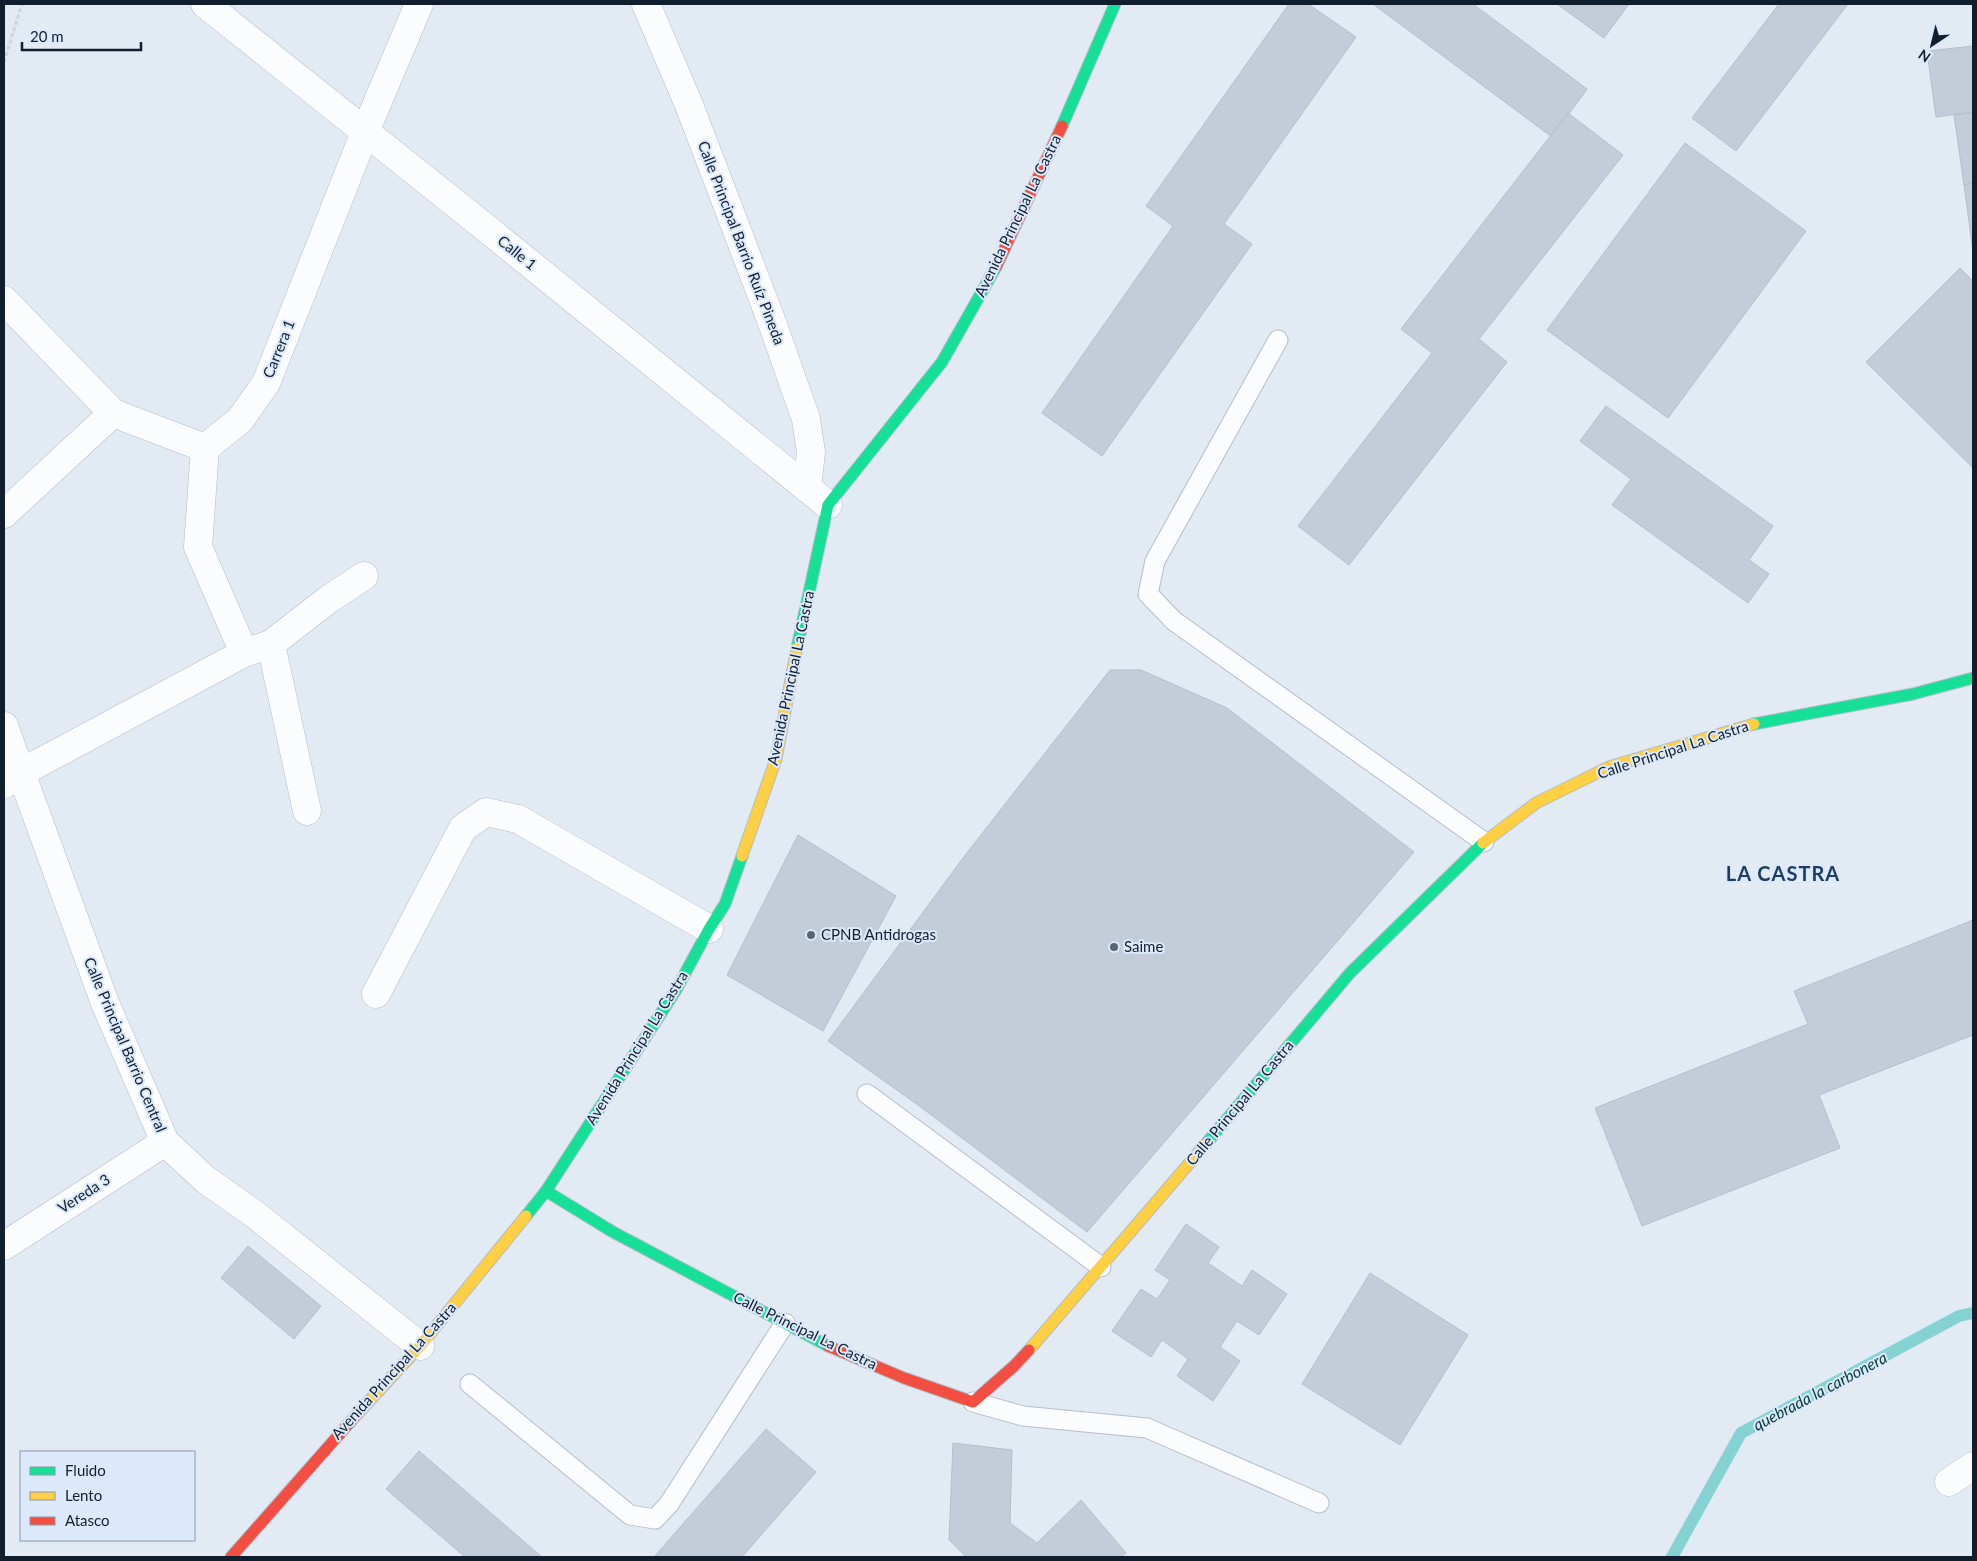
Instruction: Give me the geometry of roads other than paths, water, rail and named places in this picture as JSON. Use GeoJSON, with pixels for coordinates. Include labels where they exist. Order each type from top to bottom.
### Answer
{"type":"FeatureCollection","features":[{"type":"Feature","properties":{"kind":"street","name":"Calle 1"},"geometry":{"type":"LineString","coordinates":[[205,4],[828,505]]}},
{"type":"Feature","properties":{"kind":"street","name":"Carrera 1"},"geometry":{"type":"LineString","coordinates":[[205,448],[240,420],[266,383],[365,132],[418,4]]}},
{"type":"Feature","properties":{"kind":"street","name":"Calle Principal Barrio Ruíz Pineda"},"geometry":{"type":"LineString","coordinates":[[646,4],[688,105],[767,307],[806,419],[812,452],[807,488]]}},
{"type":"Feature","properties":{"kind":"street","name":"Avenida Principal La Castra"},"geometry":{"type":"LineString","coordinates":[[231,1557],[336,1436],[420,1346],[546,1191],[676,990],[709,929],[725,904],[776,759],[798,643],[828,505],[942,362],[1004,253],[1115,4]]}},
{"type":"Feature","properties":{"kind":"street"},"geometry":{"type":"LineString","coordinates":[[4,300],[113,413],[205,448],[198,546],[244,652]]}},
{"type":"Feature","properties":{"kind":"street"},"geometry":{"type":"LineString","coordinates":[[4,514],[113,413]]}},
{"type":"Feature","properties":{"kind":"street"},"geometry":{"type":"LineString","coordinates":[[13,778],[244,652],[271,644],[329,599],[364,576]]}},
{"type":"Feature","properties":{"kind":"street"},"geometry":{"type":"LineString","coordinates":[[271,644],[307,812]]}},
{"type":"Feature","properties":{"kind":"street","name":"Calle Principal La Castra"},"geometry":{"type":"LineString","coordinates":[[546,1191],[613,1232],[828,1346],[904,1378],[973,1402],[1014,1366],[1048,1330],[1350,973],[1484,842],[1536,803],[1609,767],[1753,724],[1913,694],[1973,678]]}},
{"type":"Feature","properties":{"kind":"street","name":"Calle Principal Barrio Central"},"geometry":{"type":"LineString","coordinates":[[4,726],[13,778],[61,885],[105,1003],[165,1142],[206,1180],[253,1213],[420,1346]]}},
{"type":"Feature","properties":{"kind":"street"},"geometry":{"type":"LineString","coordinates":[[376,994],[463,828],[486,812],[518,819],[709,929]]}},
{"type":"Feature","properties":{"kind":"street","name":"Vereda 3"},"geometry":{"type":"LineString","coordinates":[[4,1246],[165,1142]]}},
{"type":"Feature","properties":{"kind":"street"},"geometry":{"type":"LineString","coordinates":[[1949,1482],[1973,1466]]}},
{"type":"Feature","properties":{"kind":"lane"},"geometry":{"type":"LineString","coordinates":[[1278,340],[1155,561],[1148,594],[1174,621],[1484,842]]}},
{"type":"Feature","properties":{"kind":"lane"},"geometry":{"type":"LineString","coordinates":[[867,1094],[1101,1267]]}},
{"type":"Feature","properties":{"kind":"lane"},"geometry":{"type":"LineString","coordinates":[[470,1384],[630,1516],[654,1519],[669,1504],[785,1323]]}},
{"type":"Feature","properties":{"kind":"lane"},"geometry":{"type":"LineString","coordinates":[[973,1402],[1023,1416],[1147,1428],[1319,1503]]}},
{"type":"Feature","properties":{"kind":"waterway","name":"quebrada la carbonera"},"geometry":{"type":"LineString","coordinates":[[1672,1557],[1741,1433],[1959,1316],[1973,1313]]}},
{"type":"Feature","properties":{"kind":"place","name":"CPNB Antidrogas"},"geometry":{"type":"Point","coordinates":[811,935]}},
{"type":"Feature","properties":{"kind":"place","name":"Saime"},"geometry":{"type":"Point","coordinates":[1114,947]}},
{"type":"Feature","properties":{"kind":"district","name":"LA CASTRA"},"geometry":{"type":"Point","coordinates":[1783,874]}}]}
